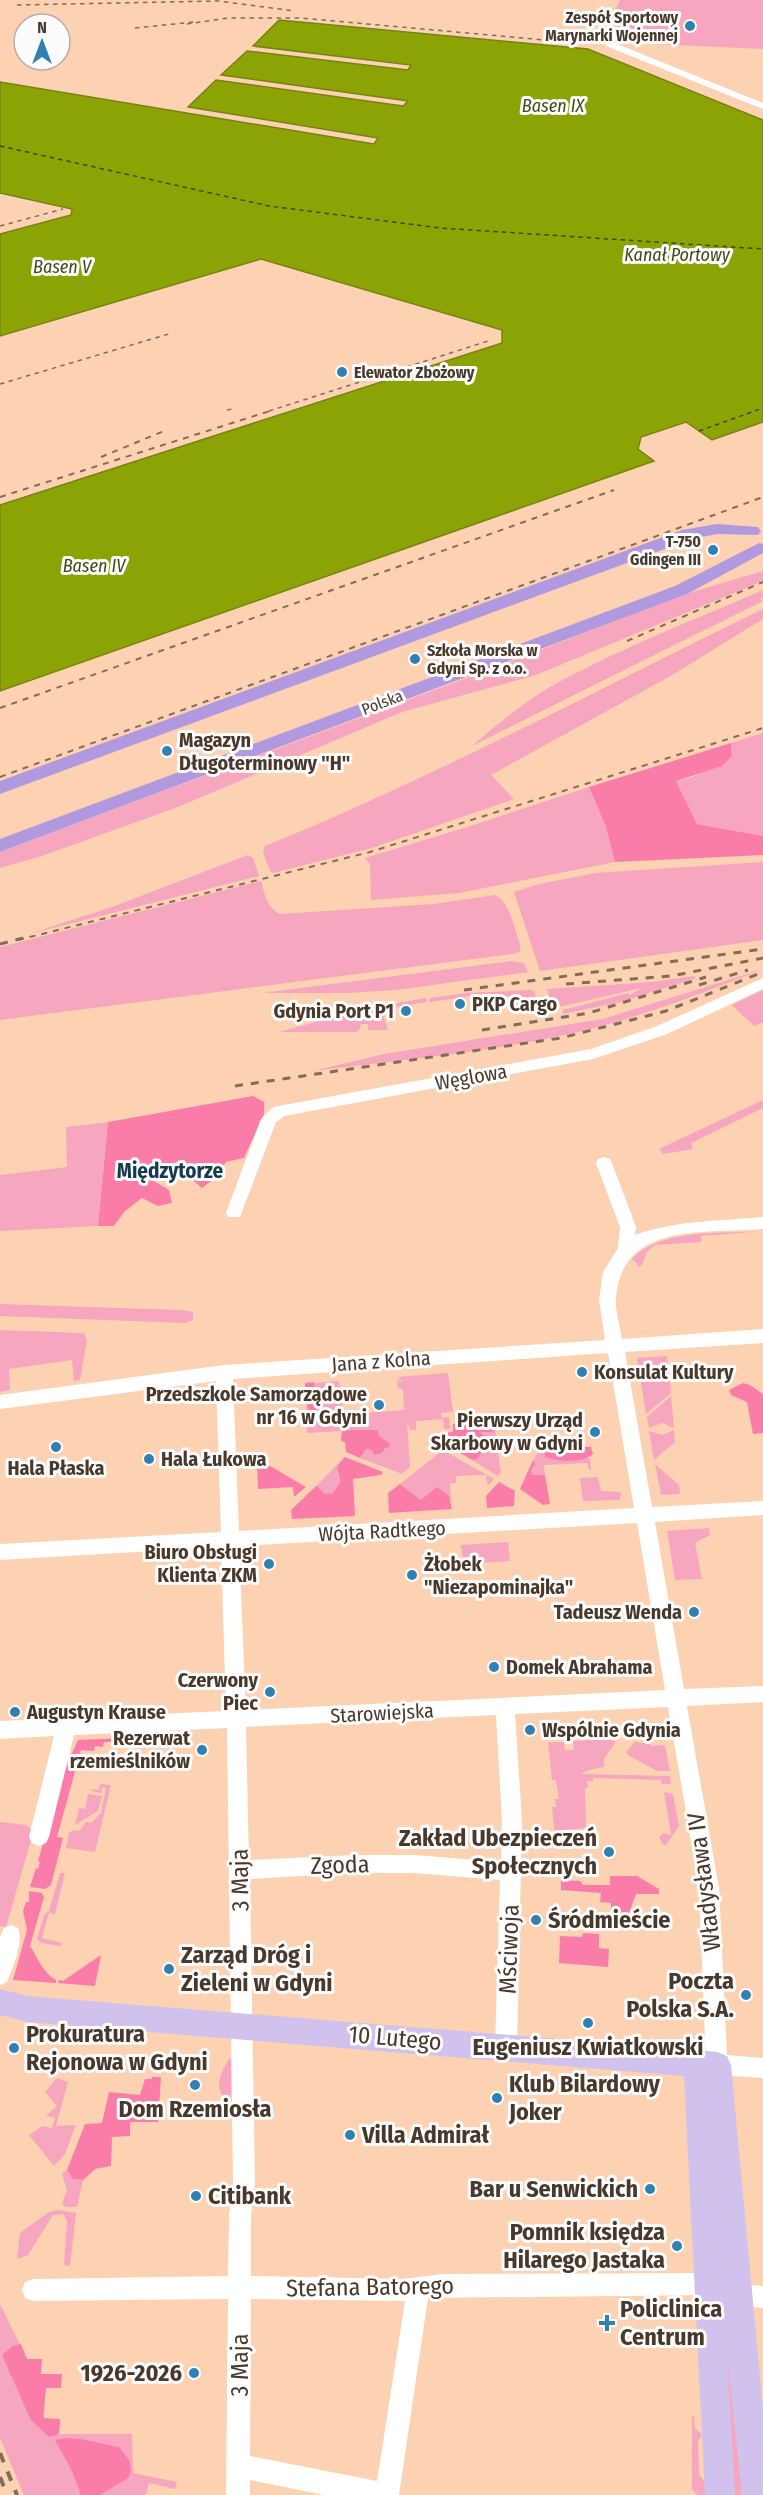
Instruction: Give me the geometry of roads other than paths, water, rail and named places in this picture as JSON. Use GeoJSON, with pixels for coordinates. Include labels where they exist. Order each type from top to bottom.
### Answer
{"type":"FeatureCollection","features":[{"type":"Feature","properties":{"kind":"highway"},"geometry":{"type":"LineString","coordinates":[[0,788],[688,534],[717,529],[760,544]]}},
{"type":"Feature","properties":{"kind":"highway","name":"Polska"},"geometry":{"type":"LineString","coordinates":[[0,846],[681,590],[723,568],[760,544]]}},
{"type":"Feature","properties":{"kind":"main road"},"geometry":{"type":"LineString","coordinates":[[0,2002],[27,2009]]}},
{"type":"Feature","properties":{"kind":"main road","name":"10 Lutego"},"geometry":{"type":"LineString","coordinates":[[27,2009],[707,2064]]}},
{"type":"Feature","properties":{"kind":"main road"},"geometry":{"type":"LineString","coordinates":[[0,2018],[27,2009]]}},
{"type":"Feature","properties":{"kind":"main road","name":"Władysława IV"},"geometry":{"type":"LineString","coordinates":[[707,2064],[708,2284],[720,2495]]}},
{"type":"Feature","properties":{"kind":"main road","name":"Władysława IV"},"geometry":{"type":"LineString","coordinates":[[707,2064],[749,2296],[757,2495]]}},
{"type":"Feature","properties":{"kind":"street"},"geometry":{"type":"LineString","coordinates":[[609,44],[763,106]]}},
{"type":"Feature","properties":{"kind":"street","name":"Węglowa"},"geometry":{"type":"LineString","coordinates":[[234,1213],[265,1127],[269,1119],[279,1111],[593,1054],[662,1030],[763,983]]}},
{"type":"Feature","properties":{"kind":"street"},"geometry":{"type":"LineString","coordinates":[[603,1163],[625,1217],[628,1232],[626,1250]]}},
{"type":"Feature","properties":{"kind":"street"},"geometry":{"type":"LineString","coordinates":[[625,1217],[642,1227],[661,1232]]}},
{"type":"Feature","properties":{"kind":"street"},"geometry":{"type":"LineString","coordinates":[[626,1250],[643,1238],[661,1232],[763,1223]]}},
{"type":"Feature","properties":{"kind":"street","name":"Władysława IV"},"geometry":{"type":"LineString","coordinates":[[626,1250],[615,1262],[607,1291],[709,1888],[707,2064]]}},
{"type":"Feature","properties":{"kind":"street","name":"Jana z Kolna"},"geometry":{"type":"LineString","coordinates":[[0,1402],[225,1372],[763,1336]]}},
{"type":"Feature","properties":{"kind":"street","name":"3 Maja"},"geometry":{"type":"LineString","coordinates":[[225,1372],[243,2026],[244,2182],[240,2216],[238,2495]]}},
{"type":"Feature","properties":{"kind":"street","name":"Wójta Radtkego"},"geometry":{"type":"LineString","coordinates":[[0,1552],[763,1508]]}},
{"type":"Feature","properties":{"kind":"street","name":"Starowiejska"},"geometry":{"type":"LineString","coordinates":[[0,1730],[505,1707],[676,1689],[763,1694]]}},
{"type":"Feature","properties":{"kind":"street","name":"Mściwoja"},"geometry":{"type":"LineString","coordinates":[[505,1707],[512,1820],[506,2048]]}},
{"type":"Feature","properties":{"kind":"street"},"geometry":{"type":"LineString","coordinates":[[39,1837],[66,1727]]}},
{"type":"Feature","properties":{"kind":"street","name":"Zgoda"},"geometry":{"type":"LineString","coordinates":[[239,1870],[356,1864],[414,1864],[512,1872]]}},
{"type":"Feature","properties":{"kind":"street"},"geometry":{"type":"LineString","coordinates":[[0,1975],[11,1935]]}},
{"type":"Feature","properties":{"kind":"street","name":"10 Lutego"},"geometry":{"type":"LineString","coordinates":[[707,2064],[763,2068]]}},
{"type":"Feature","properties":{"kind":"street","name":"Stefana Batorego"},"geometry":{"type":"LineString","coordinates":[[33,2290],[239,2288],[403,2290],[443,2285],[708,2284]]}},
{"type":"Feature","properties":{"kind":"street"},"geometry":{"type":"LineString","coordinates":[[238,2466],[386,2495],[418,2288]]}},
{"type":"Feature","properties":{"kind":"water"},"geometry":{"type":"Polygon","coordinates":[[[279,20],[588,49],[763,120],[763,422],[712,440],[686,422],[641,437],[638,449],[654,461],[0,691],[0,505],[502,343],[502,330],[261,259],[0,336],[0,234],[71,215],[72,209],[0,193],[0,82],[374,144],[378,138],[188,107],[216,80],[403,106],[408,101],[221,75],[247,51],[408,70],[411,65],[253,46],[279,20]]]}},
{"type":"Feature","properties":{"kind":"railway"},"geometry":{"type":"LineString","coordinates":[[17,5],[218,1],[295,11]]}},
{"type":"Feature","properties":{"kind":"railway"},"geometry":{"type":"LineString","coordinates":[[187,24],[228,18],[301,18],[567,42]]}},
{"type":"Feature","properties":{"kind":"railway"},"geometry":{"type":"LineString","coordinates":[[135,28],[194,22]]}},
{"type":"Feature","properties":{"kind":"railway"},"geometry":{"type":"LineString","coordinates":[[0,226],[63,209]]}},
{"type":"Feature","properties":{"kind":"railway"},"geometry":{"type":"LineString","coordinates":[[0,384],[172,333]]}},
{"type":"Feature","properties":{"kind":"railway"},"geometry":{"type":"LineString","coordinates":[[269,411],[488,341]]}},
{"type":"Feature","properties":{"kind":"railway"},"geometry":{"type":"LineString","coordinates":[[227,410],[232,409]]}},
{"type":"Feature","properties":{"kind":"railway"},"geometry":{"type":"LineString","coordinates":[[0,497],[273,410]]}},
{"type":"Feature","properties":{"kind":"railway"},"geometry":{"type":"LineString","coordinates":[[101,457],[164,431]]}},
{"type":"Feature","properties":{"kind":"railway"},"geometry":{"type":"LineString","coordinates":[[0,708],[614,490]]}},
{"type":"Feature","properties":{"kind":"railway"},"geometry":{"type":"LineString","coordinates":[[0,777],[763,497]]}},
{"type":"Feature","properties":{"kind":"railway"},"geometry":{"type":"LineString","coordinates":[[627,641],[763,582]]}},
{"type":"Feature","properties":{"kind":"railway"},"geometry":{"type":"LineString","coordinates":[[18,940],[370,852],[763,728]]}},
{"type":"Feature","properties":{"kind":"railway"},"geometry":{"type":"LineString","coordinates":[[0,944],[23,938]]}},
{"type":"Feature","properties":{"kind":"railway"},"geometry":{"type":"LineString","coordinates":[[464,990],[763,949]]}},
{"type":"Feature","properties":{"kind":"railway"},"geometry":{"type":"LineString","coordinates":[[566,984],[671,976],[763,958]]}},
{"type":"Feature","properties":{"kind":"railway"},"geometry":{"type":"LineString","coordinates":[[699,985],[748,970]]}},
{"type":"Feature","properties":{"kind":"railway"},"geometry":{"type":"LineString","coordinates":[[235,1086],[561,1038],[666,1011],[763,972]]}},
{"type":"Feature","properties":{"kind":"railway"},"geometry":{"type":"LineString","coordinates":[[482,1030],[589,1013],[706,977]]}},
{"type":"Feature","properties":{"kind":"railway"},"geometry":{"type":"LineString","coordinates":[[0,2453],[17,2495]]}},
{"type":"Feature","properties":{"kind":"railway"},"geometry":{"type":"LineString","coordinates":[[0,2477],[7,2495]]}},
{"type":"Feature","properties":{"kind":"place","name":"Zespół Sportowy Marynarki Wojennej"},"geometry":{"type":"Point","coordinates":[690,26]}},
{"type":"Feature","properties":{"kind":"place","name":"Elewator Zbożowy"},"geometry":{"type":"Point","coordinates":[342,372]}},
{"type":"Feature","properties":{"kind":"place","name":"T-750 Gdingen III"},"geometry":{"type":"Point","coordinates":[713,550]}},
{"type":"Feature","properties":{"kind":"place","name":"Szkoła Morska w Gdyni Sp. z o.o."},"geometry":{"type":"Point","coordinates":[415,659]}},
{"type":"Feature","properties":{"kind":"place","name":"Magazyn Długoterminowy \"H\""},"geometry":{"type":"Point","coordinates":[167,751]}},
{"type":"Feature","properties":{"kind":"place","name":"PKP Cargo"},"geometry":{"type":"Point","coordinates":[460,1004]}},
{"type":"Feature","properties":{"kind":"place","name":"Gdynia Port P1"},"geometry":{"type":"Point","coordinates":[406,1011]}},
{"type":"Feature","properties":{"kind":"place","name":"Konsulat Kultury"},"geometry":{"type":"Point","coordinates":[582,1372]}},
{"type":"Feature","properties":{"kind":"place","name":"Przedszkole Samorządowe nr 16 w Gdyni"},"geometry":{"type":"Point","coordinates":[379,1405]}},
{"type":"Feature","properties":{"kind":"place","name":"Pierwszy Urząd Skarbowy w Gdyni"},"geometry":{"type":"Point","coordinates":[595,1432]}},
{"type":"Feature","properties":{"kind":"place","name":"Hala Płaska"},"geometry":{"type":"Point","coordinates":[56,1447]}},
{"type":"Feature","properties":{"kind":"place","name":"Hala Łukowa"},"geometry":{"type":"Point","coordinates":[149,1459]}},
{"type":"Feature","properties":{"kind":"place","name":"Biuro Obsługi Klienta ZKM"},"geometry":{"type":"Point","coordinates":[269,1564]}},
{"type":"Feature","properties":{"kind":"place","name":"Żłobek \"Niezapominajka\""},"geometry":{"type":"Point","coordinates":[412,1575]}},
{"type":"Feature","properties":{"kind":"place","name":"Tadeusz Wenda"},"geometry":{"type":"Point","coordinates":[694,1612]}},
{"type":"Feature","properties":{"kind":"place","name":"Domek Abrahama"},"geometry":{"type":"Point","coordinates":[494,1667]}},
{"type":"Feature","properties":{"kind":"place","name":"Czerwony Piec"},"geometry":{"type":"Point","coordinates":[270,1692]}},
{"type":"Feature","properties":{"kind":"place","name":"Augustyn Krause"},"geometry":{"type":"Point","coordinates":[15,1712]}},
{"type":"Feature","properties":{"kind":"place","name":"Wspólnie Gdynia"},"geometry":{"type":"Point","coordinates":[530,1730]}},
{"type":"Feature","properties":{"kind":"place","name":"Rezerwat rzemieślników"},"geometry":{"type":"Point","coordinates":[202,1750]}},
{"type":"Feature","properties":{"kind":"place","name":"Zakład Ubezpieczeń Społecznych"},"geometry":{"type":"Point","coordinates":[609,1852]}},
{"type":"Feature","properties":{"kind":"place","name":"Śródmieście"},"geometry":{"type":"Point","coordinates":[536,1920]}},
{"type":"Feature","properties":{"kind":"place","name":"Zarząd Dróg i Zieleni w Gdyni"},"geometry":{"type":"Point","coordinates":[169,1969]}},
{"type":"Feature","properties":{"kind":"place","name":"Poczta Polska S.A."},"geometry":{"type":"Point","coordinates":[746,1995]}},
{"type":"Feature","properties":{"kind":"place","name":"Eugeniusz Kwiatkowski"},"geometry":{"type":"Point","coordinates":[588,2023]}},
{"type":"Feature","properties":{"kind":"place","name":"Prokuratura Rejonowa w Gdyni"},"geometry":{"type":"Point","coordinates":[14,2048]}},
{"type":"Feature","properties":{"kind":"place","name":"Dom Rzemiosła"},"geometry":{"type":"Point","coordinates":[195,2085]}},
{"type":"Feature","properties":{"kind":"place","name":"Klub Bilardowy Joker"},"geometry":{"type":"Point","coordinates":[497,2098]}},
{"type":"Feature","properties":{"kind":"place","name":"Villa Admirał"},"geometry":{"type":"Point","coordinates":[350,2135]}},
{"type":"Feature","properties":{"kind":"place","name":"Bar u Senwickich"},"geometry":{"type":"Point","coordinates":[650,2189]}},
{"type":"Feature","properties":{"kind":"place","name":"Citibank"},"geometry":{"type":"Point","coordinates":[196,2196]}},
{"type":"Feature","properties":{"kind":"place","name":"Pomnik księdza Hilarego Jastaka"},"geometry":{"type":"Point","coordinates":[677,2246]}},
{"type":"Feature","properties":{"kind":"place","name":"Policlinica Centrum"},"geometry":{"type":"Point","coordinates":[607,2323]}},
{"type":"Feature","properties":{"kind":"place","name":"1926-2026"},"geometry":{"type":"Point","coordinates":[194,2373]}},
{"type":"Feature","properties":{"kind":"district","name":"Międzytorze"},"geometry":{"type":"Point","coordinates":[170,1171]}},
{"type":"Feature","properties":{"kind":"water label","name":"Basen IX"},"geometry":{"type":"Point","coordinates":[553,106]}},
{"type":"Feature","properties":{"kind":"water label","name":"Kanał Portowy"},"geometry":{"type":"Point","coordinates":[677,255]}},
{"type":"Feature","properties":{"kind":"water label","name":"Basen V"},"geometry":{"type":"Point","coordinates":[62,267]}},
{"type":"Feature","properties":{"kind":"water label","name":"Basen IV"},"geometry":{"type":"Point","coordinates":[94,566]}}]}
